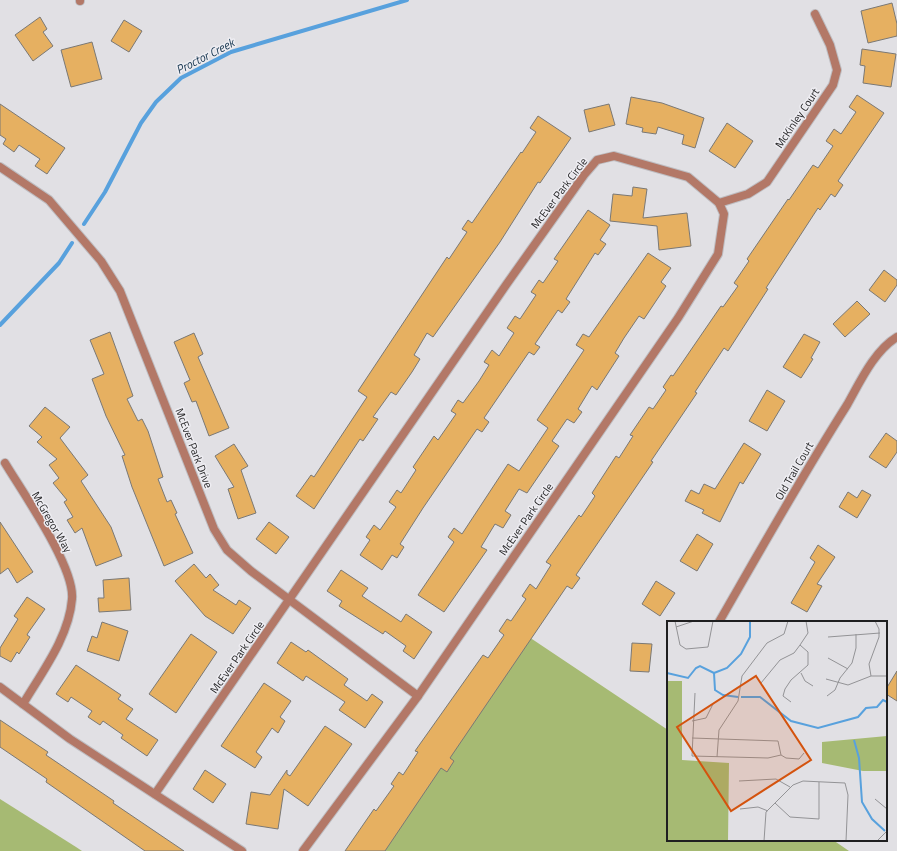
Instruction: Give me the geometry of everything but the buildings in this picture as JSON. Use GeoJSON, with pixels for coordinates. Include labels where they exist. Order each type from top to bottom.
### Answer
{"type":"FeatureCollection","features":[{"type":"Feature","properties":{"kind":"street","name":"McKinley Court"},"geometry":{"type":"LineString","coordinates":[[719,203],[748,194],[767,182],[833,85],[837,70],[830,45],[815,14]]}},
{"type":"Feature","properties":{"kind":"street","name":"McEver Park Circle"},"geometry":{"type":"LineString","coordinates":[[155,794],[506,285],[584,175],[598,160],[614,156],[688,178],[719,203],[724,214],[718,254],[678,318],[418,696],[303,851]]}},
{"type":"Feature","properties":{"kind":"street","name":"McEver Park Drive"},"geometry":{"type":"LineString","coordinates":[[0,167],[49,200],[101,261],[120,291],[214,529],[227,550],[251,571],[418,696]]}},
{"type":"Feature","properties":{"kind":"street","name":"Old Trail Court"},"geometry":{"type":"LineString","coordinates":[[720,621],[829,433],[870,367],[892,340],[897,337]]}},
{"type":"Feature","properties":{"kind":"street","name":"McGregor Way"},"geometry":{"type":"LineString","coordinates":[[5,464],[61,556],[72,590],[72,600],[60,640],[23,704]]}},
{"type":"Feature","properties":{"kind":"street"},"geometry":{"type":"LineString","coordinates":[[0,687],[70,739],[242,851]]}},
{"type":"Feature","properties":{"kind":"green space"},"geometry":{"type":"Polygon","coordinates":[[[520,631],[667,729],[667,841],[834,841],[849,851],[357,851],[520,631]]]}},
{"type":"Feature","properties":{"kind":"green space"},"geometry":{"type":"Polygon","coordinates":[[[0,799],[76,847],[82,851],[0,851],[0,799]]]}},
{"type":"Feature","properties":{"kind":"waterway","name":"Proctor Creek"},"geometry":{"type":"LineString","coordinates":[[84,224],[105,192],[141,123],[156,102],[181,78],[231,52],[407,0]]}},
{"type":"Feature","properties":{"kind":"waterway","name":"Proctor Creek"},"geometry":{"type":"LineString","coordinates":[[0,325],[59,263],[72,243]]}}]}
